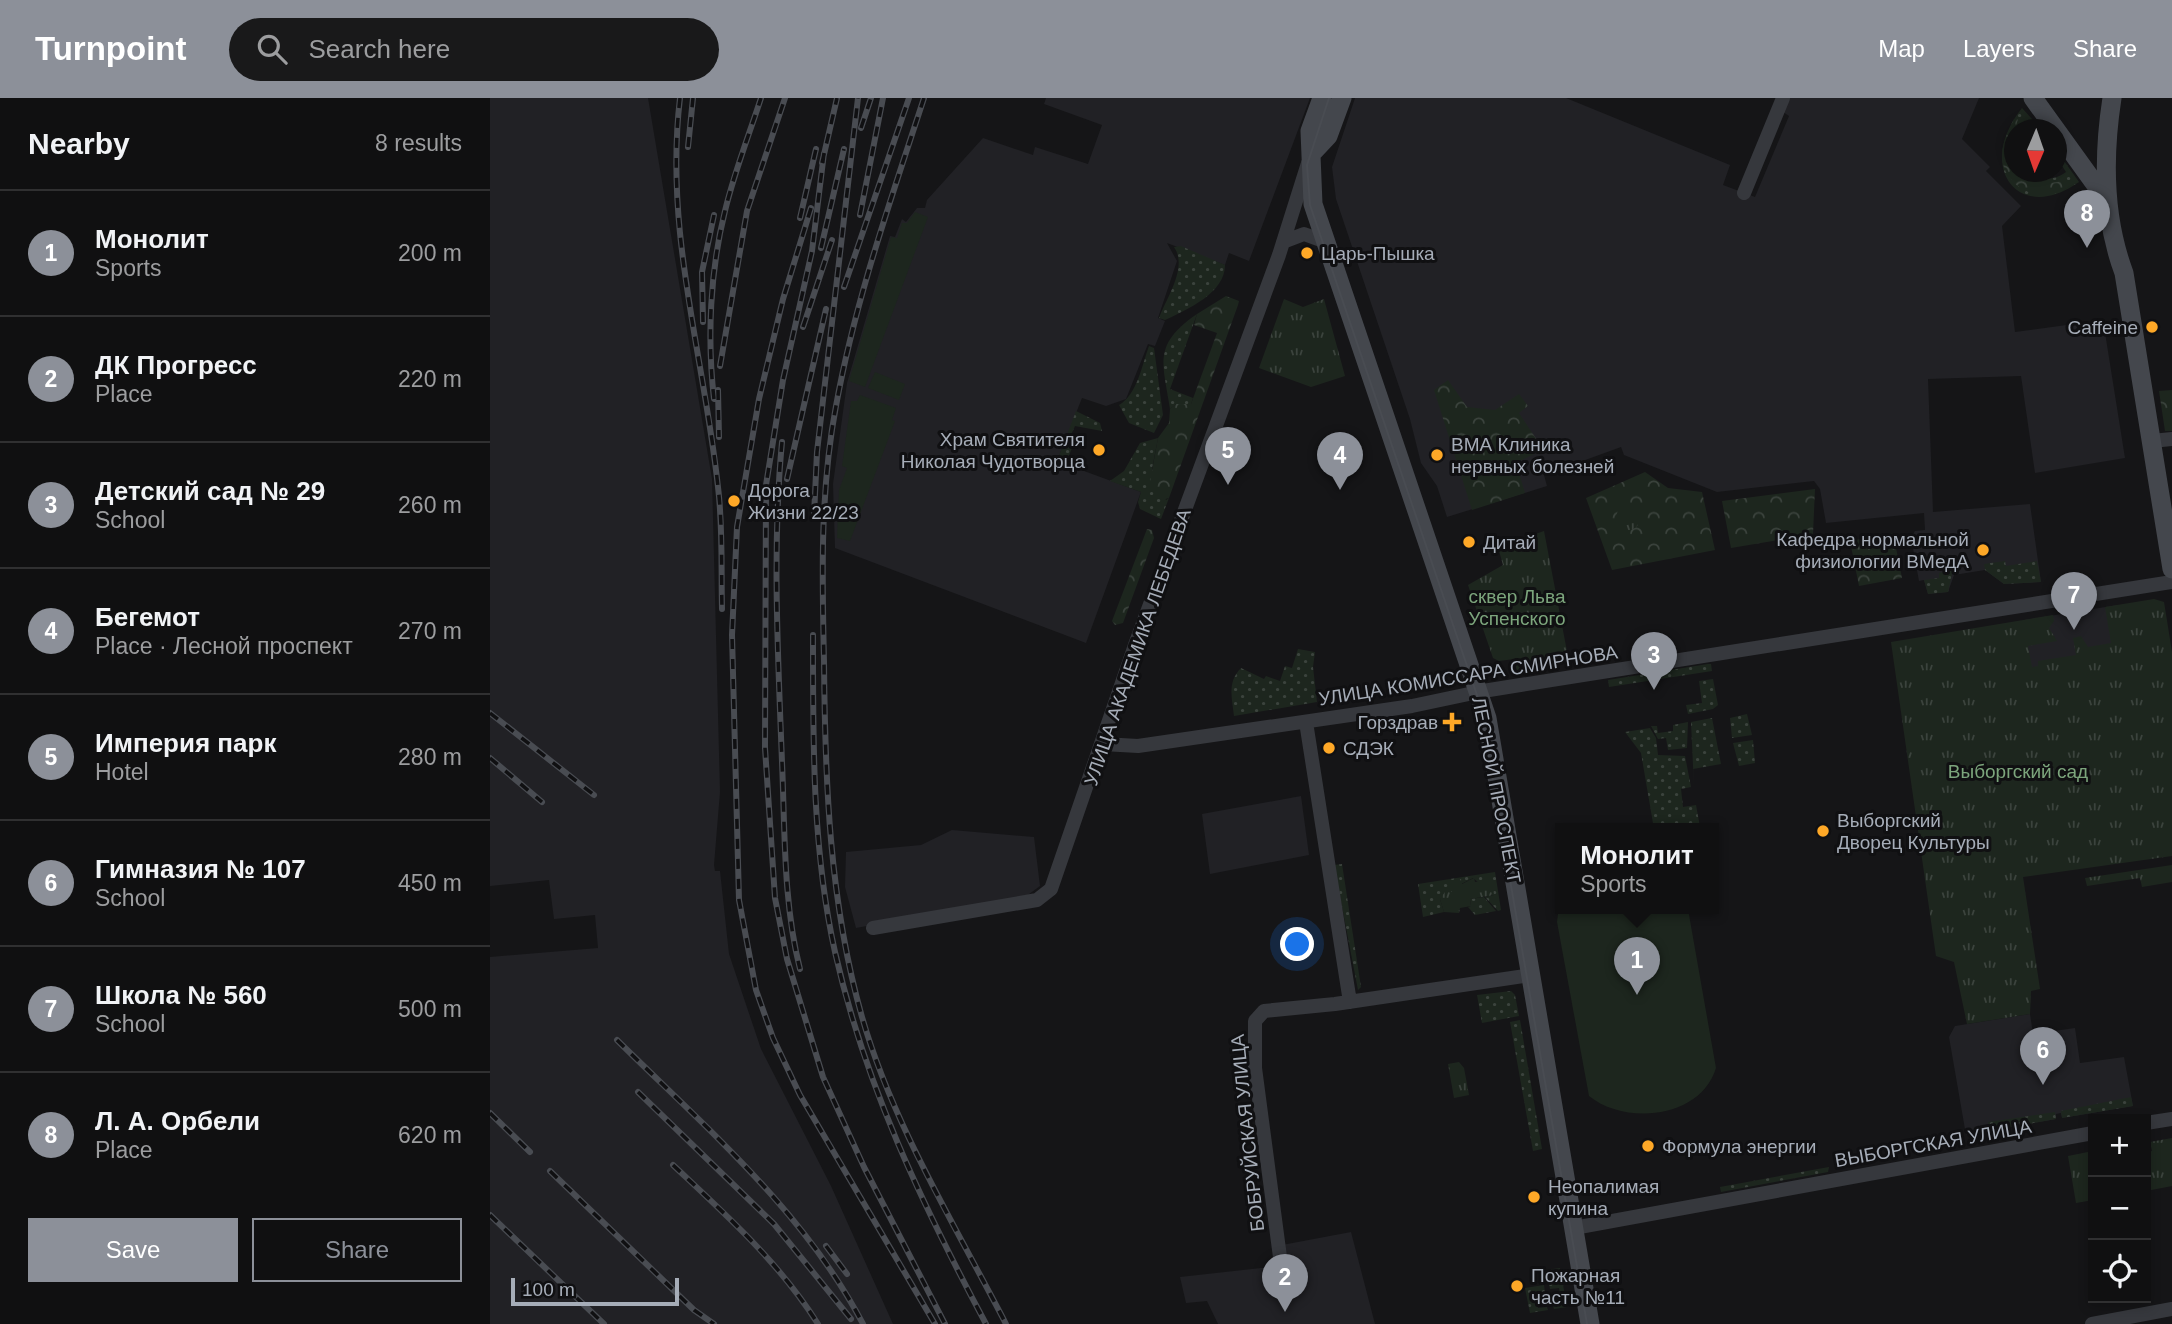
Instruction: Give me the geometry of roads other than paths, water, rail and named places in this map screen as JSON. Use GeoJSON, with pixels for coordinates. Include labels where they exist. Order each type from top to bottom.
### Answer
{"type":"FeatureCollection","features":[{"type":"Feature","properties":{"kind":"main road","name":"УЛИЦА АКАДЕМИКА ЛЕБЕДЕВА"},"geometry":{"type":"LineString","coordinates":[[1313,152],[1310,131],[1322,98]]}},
{"type":"Feature","properties":{"kind":"main road","name":"УЛИЦА АКАДЕМИКА ЛЕБЕДЕВА"},"geometry":{"type":"LineString","coordinates":[[1313,152],[1328,136],[1342,98]]}},
{"type":"Feature","properties":{"kind":"main road"},"geometry":{"type":"LineString","coordinates":[[2033,98],[2109,206]]}},
{"type":"Feature","properties":{"kind":"main road"},"geometry":{"type":"LineString","coordinates":[[2112,98],[2105,149],[2109,206],[2115,248],[2124,273],[2172,569]]}},
{"type":"Feature","properties":{"kind":"main road"},"geometry":{"type":"LineString","coordinates":[[2124,98],[2117,159],[2127,247],[2124,273]]}},
{"type":"Feature","properties":{"kind":"main road","name":"ЛЕСНОЙ ПРОСПЕКТ"},"geometry":{"type":"LineString","coordinates":[[1313,152],[1310,175],[1313,204],[1480,692],[1590,1324]]}},
{"type":"Feature","properties":{"kind":"street"},"geometry":{"type":"LineString","coordinates":[[1744,193],[1783,98]]}},
{"type":"Feature","properties":{"kind":"street","name":"УЛИЦА АКАДЕМИКА ЛЕБЕДЕВА"},"geometry":{"type":"LineString","coordinates":[[873,928],[1045,897],[1051,889],[1135,645],[1283,242],[1313,152]]}},
{"type":"Feature","properties":{"kind":"street"},"geometry":{"type":"LineString","coordinates":[[1283,242],[1304,234],[1326,242]]}},
{"type":"Feature","properties":{"kind":"street"},"geometry":{"type":"LineString","coordinates":[[2152,441],[2172,439]]}},
{"type":"Feature","properties":{"kind":"street","name":"УЛИЦА КОМИССАРА СМИРНОВА"},"geometry":{"type":"LineString","coordinates":[[1102,744],[1139,746],[1306,722],[2172,582]]}},
{"type":"Feature","properties":{"kind":"street"},"geometry":{"type":"LineString","coordinates":[[1306,722],[1350,1002]]}},
{"type":"Feature","properties":{"kind":"street","name":"БОБРУЙСКАЯ УЛИЦА"},"geometry":{"type":"LineString","coordinates":[[1280,1257],[1255,1068],[1255,1021],[1264,1011],[1350,1002],[1531,975]]}},
{"type":"Feature","properties":{"kind":"street"},"geometry":{"type":"LineString","coordinates":[[2151,1123],[2172,1119]]}},
{"type":"Feature","properties":{"kind":"street","name":"ВЫБОРГСКАЯ УЛИЦА"},"geometry":{"type":"LineString","coordinates":[[1574,1228],[2088,1134]]}},
{"type":"Feature","properties":{"kind":"street"},"geometry":{"type":"LineString","coordinates":[[2092,1324],[2172,1309]]}},
{"type":"Feature","properties":{"kind":"tram line"},"geometry":{"type":"LineString","coordinates":[[1329,98],[1307,165],[1310,205],[1479,701],[1587,1324]]}},
{"type":"Feature","properties":{"kind":"railway"},"geometry":{"type":"LineString","coordinates":[[680,98],[676,148],[677,197],[681,245],[718,487],[722,609]]}},
{"type":"Feature","properties":{"kind":"railway"},"geometry":{"type":"LineString","coordinates":[[688,147],[693,98]]}},
{"type":"Feature","properties":{"kind":"railway"},"geometry":{"type":"LineString","coordinates":[[714,399],[710,329],[716,257],[737,168],[761,98]]}},
{"type":"Feature","properties":{"kind":"railway"},"geometry":{"type":"LineString","coordinates":[[720,366],[747,211],[785,98]]}},
{"type":"Feature","properties":{"kind":"railway"},"geometry":{"type":"LineString","coordinates":[[822,163],[837,98]]}},
{"type":"Feature","properties":{"kind":"railway"},"geometry":{"type":"LineString","coordinates":[[814,516],[817,452],[858,98]]}},
{"type":"Feature","properties":{"kind":"railway"},"geometry":{"type":"LineString","coordinates":[[861,128],[871,98]]}},
{"type":"Feature","properties":{"kind":"railway"},"geometry":{"type":"LineString","coordinates":[[860,215],[883,98]]}},
{"type":"Feature","properties":{"kind":"railway"},"geometry":{"type":"LineString","coordinates":[[844,287],[909,98]]}},
{"type":"Feature","properties":{"kind":"railway"},"geometry":{"type":"LineString","coordinates":[[924,98],[863,289],[836,406],[827,469],[823,565],[825,706],[831,840],[842,929],[862,1017],[875,1057],[890,1097],[926,1174],[1006,1324]]}},
{"type":"Feature","properties":{"kind":"railway"},"geometry":{"type":"LineString","coordinates":[[800,218],[816,149]]}},
{"type":"Feature","properties":{"kind":"railway"},"geometry":{"type":"LineString","coordinates":[[821,248],[844,149]]}},
{"type":"Feature","properties":{"kind":"railway"},"geometry":{"type":"LineString","coordinates":[[824,153],[812,251],[783,380],[766,485],[765,748],[775,898],[787,959],[823,1077],[864,1167],[945,1324]]}},
{"type":"Feature","properties":{"kind":"railway"},"geometry":{"type":"LineString","coordinates":[[811,208],[783,299],[759,399],[737,527],[732,635],[739,900],[756,990],[773,1038],[800,1095],[935,1324]]}},
{"type":"Feature","properties":{"kind":"railway"},"geometry":{"type":"LineString","coordinates":[[703,322],[702,272],[714,215]]}},
{"type":"Feature","properties":{"kind":"railway"},"geometry":{"type":"LineString","coordinates":[[803,327],[832,240]]}},
{"type":"Feature","properties":{"kind":"railway"},"geometry":{"type":"LineString","coordinates":[[787,479],[826,309]]}},
{"type":"Feature","properties":{"kind":"railway"},"geometry":{"type":"LineString","coordinates":[[718,390],[719,437]]}},
{"type":"Feature","properties":{"kind":"railway"},"geometry":{"type":"LineString","coordinates":[[782,442],[777,521],[779,682],[788,892],[800,969]]}},
{"type":"Feature","properties":{"kind":"railway"},"geometry":{"type":"LineString","coordinates":[[813,635],[818,834],[827,913],[847,1001],[879,1097],[898,1143],[918,1189],[986,1324]]}},
{"type":"Feature","properties":{"kind":"railway"},"geometry":{"type":"LineString","coordinates":[[490,713],[594,795]]}},
{"type":"Feature","properties":{"kind":"railway"},"geometry":{"type":"LineString","coordinates":[[490,758],[542,802]]}},
{"type":"Feature","properties":{"kind":"railway"},"geometry":{"type":"LineString","coordinates":[[617,1040],[718,1139],[783,1208],[839,1283],[863,1324]]}},
{"type":"Feature","properties":{"kind":"railway"},"geometry":{"type":"LineString","coordinates":[[638,1092],[774,1224],[851,1319]]}},
{"type":"Feature","properties":{"kind":"railway"},"geometry":{"type":"LineString","coordinates":[[490,1113],[530,1152]]}},
{"type":"Feature","properties":{"kind":"railway"},"geometry":{"type":"LineString","coordinates":[[673,1165],[769,1260],[818,1324]]}},
{"type":"Feature","properties":{"kind":"railway"},"geometry":{"type":"LineString","coordinates":[[550,1171],[694,1310],[714,1324]]}},
{"type":"Feature","properties":{"kind":"railway"},"geometry":{"type":"LineString","coordinates":[[490,1215],[604,1324]]}},
{"type":"Feature","properties":{"kind":"railway"},"geometry":{"type":"LineString","coordinates":[[826,1246],[847,1274]]}},
{"type":"Feature","properties":{"kind":"place","name":"Л. А. Орбели"},"geometry":{"type":"Point","coordinates":[2087,248]}},
{"type":"Feature","properties":{"kind":"place","name":"Царь-Пышка"},"geometry":{"type":"Point","coordinates":[1307,253]}},
{"type":"Feature","properties":{"kind":"place","name":"Caffeine"},"geometry":{"type":"Point","coordinates":[2152,327]}},
{"type":"Feature","properties":{"kind":"place","name":"Храм Святителя Николая Чудотворца"},"geometry":{"type":"Point","coordinates":[1099,450]}},
{"type":"Feature","properties":{"kind":"place","name":"ВМА Клиника нервных болезней"},"geometry":{"type":"Point","coordinates":[1437,455]}},
{"type":"Feature","properties":{"kind":"place","name":"Империя парк"},"geometry":{"type":"Point","coordinates":[1228,485]}},
{"type":"Feature","properties":{"kind":"place","name":"Бегемот"},"geometry":{"type":"Point","coordinates":[1340,490]}},
{"type":"Feature","properties":{"kind":"place","name":"Дорога Жизни 22/23"},"geometry":{"type":"Point","coordinates":[734,501]}},
{"type":"Feature","properties":{"kind":"place","name":"Дитай"},"geometry":{"type":"Point","coordinates":[1469,542]}},
{"type":"Feature","properties":{"kind":"place","name":"Кафедра нормальной физиологии ВМедА"},"geometry":{"type":"Point","coordinates":[1983,550]}},
{"type":"Feature","properties":{"kind":"place","name":"Школа № 560"},"geometry":{"type":"Point","coordinates":[2074,630]}},
{"type":"Feature","properties":{"kind":"place","name":"Детский сад № 29"},"geometry":{"type":"Point","coordinates":[1654,690]}},
{"type":"Feature","properties":{"kind":"place","name":"Горздрав"},"geometry":{"type":"Point","coordinates":[1452,722]}},
{"type":"Feature","properties":{"kind":"place","name":"СДЭК"},"geometry":{"type":"Point","coordinates":[1329,748]}},
{"type":"Feature","properties":{"kind":"place","name":"Выборгский Дворец Культуры"},"geometry":{"type":"Point","coordinates":[1823,831]}},
{"type":"Feature","properties":{"kind":"place","name":"Монолит"},"geometry":{"type":"Point","coordinates":[1637,995]}},
{"type":"Feature","properties":{"kind":"place","name":"Гимназия № 107"},"geometry":{"type":"Point","coordinates":[2043,1085]}},
{"type":"Feature","properties":{"kind":"place","name":"Формула энергии"},"geometry":{"type":"Point","coordinates":[1648,1146]}},
{"type":"Feature","properties":{"kind":"place","name":"Неопалимая купина"},"geometry":{"type":"Point","coordinates":[1534,1197]}},
{"type":"Feature","properties":{"kind":"place","name":"Пожарная часть №11"},"geometry":{"type":"Point","coordinates":[1517,1286]}},
{"type":"Feature","properties":{"kind":"place","name":"ДК Прогресс"},"geometry":{"type":"Point","coordinates":[1285,1312]}},
{"type":"Feature","properties":{"kind":"park label","name":"сквер Льва Успенского"},"geometry":{"type":"Point","coordinates":[1517,607]}},
{"type":"Feature","properties":{"kind":"park label","name":"Выборгский сад"},"geometry":{"type":"Point","coordinates":[2018,771]}}]}
